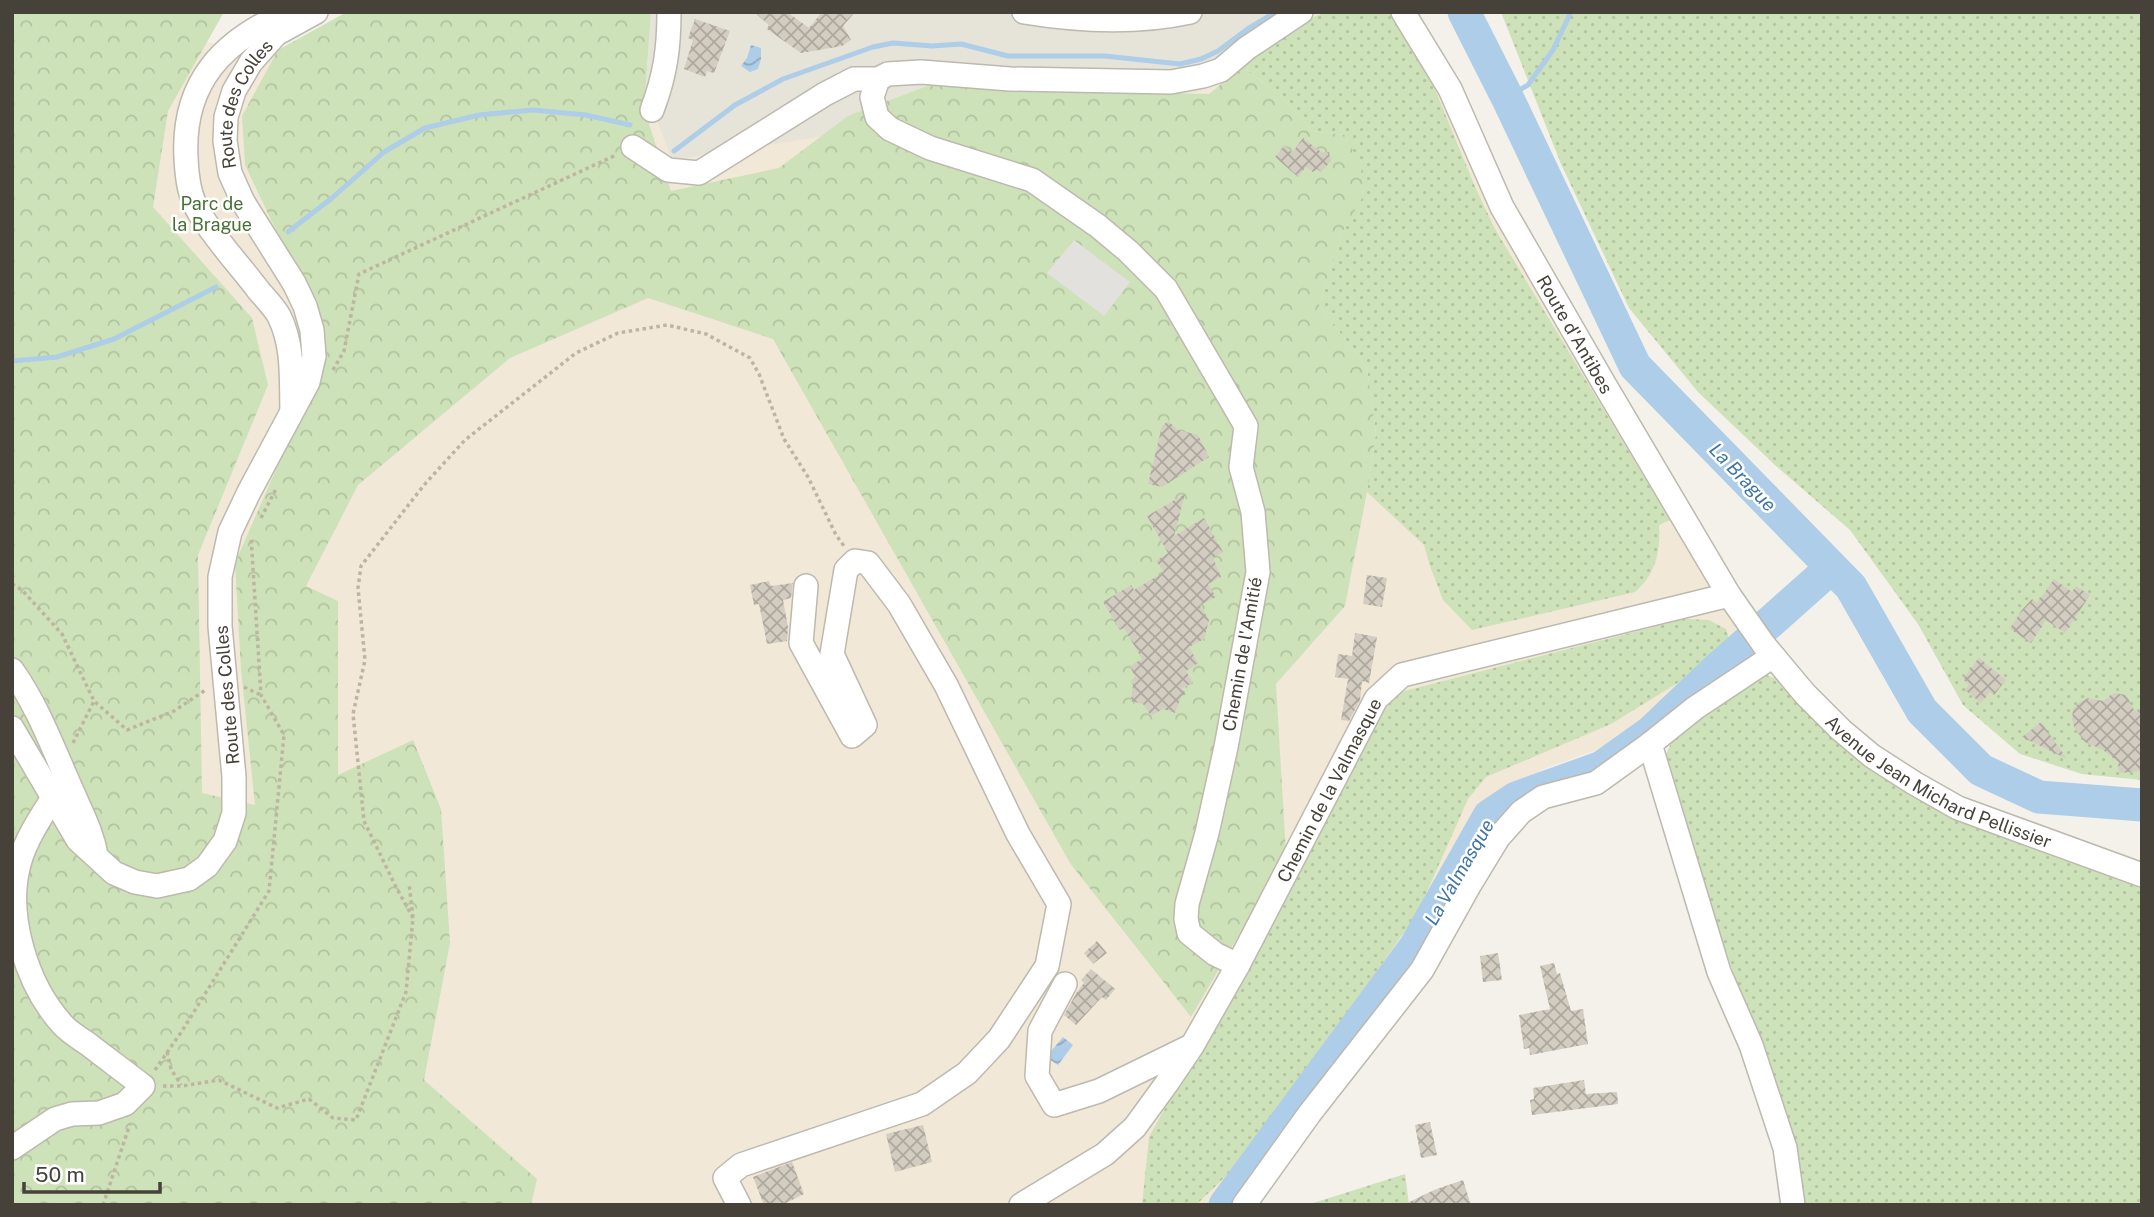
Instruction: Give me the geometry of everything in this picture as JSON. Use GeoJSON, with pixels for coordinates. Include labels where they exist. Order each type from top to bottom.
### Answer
{"type":"FeatureCollection","features":[{"type":"Feature","properties":{"kind":"street","name":"Route des Colles"},"geometry":{"type":"LineString","coordinates":[[289,12],[268,21],[233,43],[215,62],[198,87],[189,117],[185,146],[187,183],[199,213],[278,314],[287,336],[291,363],[292,411]]}},
{"type":"Feature","properties":{"kind":"street","name":"Route des Colles"},"geometry":{"type":"LineString","coordinates":[[12,728],[78,840],[114,873],[135,882],[157,886],[189,879],[206,866],[225,841],[234,813],[234,777],[220,626],[220,577],[230,532],[308,382],[314,356],[312,330],[305,306],[294,283],[243,202],[230,173],[225,141],[226,117],[234,91],[251,62],[276,34],[316,12]]}},
{"type":"Feature","properties":{"kind":"street"},"geometry":{"type":"LineString","coordinates":[[652,110],[662,82],[669,46],[668,12]]}},
{"type":"Feature","properties":{"kind":"street"},"geometry":{"type":"LineString","coordinates":[[1024,12],[1068,19],[1130,20],[1190,12]]}},
{"type":"Feature","properties":{"kind":"street"},"geometry":{"type":"LineString","coordinates":[[633,147],[668,170],[699,173],[825,94],[854,79],[878,79],[888,74],[921,72],[1010,79],[1171,82],[1203,76],[1221,70],[1247,48],[1301,12]]}},
{"type":"Feature","properties":{"kind":"street","name":"Route d'Antibes"},"geometry":{"type":"LineString","coordinates":[[1404,12],[1450,89],[1502,207],[1729,595],[1769,650]]}},
{"type":"Feature","properties":{"kind":"street","name":"Chemin de l'Amitié"},"geometry":{"type":"LineString","coordinates":[[878,79],[872,97],[877,117],[890,129],[930,148],[1032,180],[1098,226],[1128,251],[1166,289],[1247,426],[1241,467],[1253,512],[1258,572],[1226,747],[1185,919],[1189,933],[1215,954],[1238,965]]}},
{"type":"Feature","properties":{"kind":"street"},"geometry":{"type":"LineString","coordinates":[[740,1205],[724,1178],[741,1165],[922,1104],[967,1073],[999,1039],[1047,966],[1059,904],[1018,834],[946,685],[899,604],[868,564],[855,561],[846,570],[832,654],[865,725],[852,736],[802,643],[806,586]]}},
{"type":"Feature","properties":{"kind":"street","name":"Chemin de la Valmasque"},"geometry":{"type":"LineString","coordinates":[[1021,1205],[1105,1154],[1135,1127],[1192,1046],[1238,965],[1376,699],[1402,675],[1729,595]]}},
{"type":"Feature","properties":{"kind":"street"},"geometry":{"type":"LineString","coordinates":[[1244,1205],[1310,1113],[1422,970],[1498,838],[1521,812],[1543,797],[1596,783],[1769,650]]}},
{"type":"Feature","properties":{"kind":"street","name":"Avenue Jean Michard Pellissier"},"geometry":{"type":"LineString","coordinates":[[1769,650],[1805,694],[1841,730],[1872,756],[1914,783],[1958,808],[2142,876]]}},
{"type":"Feature","properties":{"kind":"street"},"geometry":{"type":"LineString","coordinates":[[12,670],[25,688],[61,765],[92,835],[97,858]]}},
{"type":"Feature","properties":{"kind":"street"},"geometry":{"type":"LineString","coordinates":[[1650,744],[1720,972],[1751,1045],[1785,1148],[1793,1205]]}},
{"type":"Feature","properties":{"kind":"street"},"geometry":{"type":"LineString","coordinates":[[12,1148],[55,1119],[72,1114],[99,1113],[125,1104],[144,1086],[64,1026],[44,1002],[25,958],[15,918],[19,863],[35,826],[53,797]]}},
{"type":"Feature","properties":{"kind":"street"},"geometry":{"type":"LineString","coordinates":[[1065,984],[1040,1031],[1037,1076],[1054,1105],[1099,1091],[1192,1046]]}},
{"type":"Feature","properties":{"kind":"path"},"geometry":{"type":"LineString","coordinates":[[331,373],[344,351],[359,274],[633,147]]}},
{"type":"Feature","properties":{"kind":"path"},"geometry":{"type":"LineString","coordinates":[[413,918],[364,821],[353,714],[365,660],[358,588],[361,566],[424,485],[465,440],[482,426],[576,353],[618,333],[667,325],[706,334],[750,358],[759,374],[784,439],[808,477],[836,536],[855,561]]}},
{"type":"Feature","properties":{"kind":"path"},"geometry":{"type":"LineString","coordinates":[[103,1205],[144,1086],[270,891],[284,735],[261,695],[251,538],[278,484]]}},
{"type":"Feature","properties":{"kind":"path"},"geometry":{"type":"LineString","coordinates":[[12,584],[22,590],[62,634],[94,701],[127,730],[174,711],[224,677],[261,695]]}},
{"type":"Feature","properties":{"kind":"path"},"geometry":{"type":"LineString","coordinates":[[61,765],[94,701]]}},
{"type":"Feature","properties":{"kind":"path"},"geometry":{"type":"LineString","coordinates":[[144,1086],[182,1086],[219,1080],[277,1108],[309,1099],[333,1118],[356,1120],[406,992],[413,918],[409,883]]}},
{"type":"Feature","properties":{"kind":"path"},"geometry":{"type":"LineString","coordinates":[[167,1052],[171,1069],[182,1086]]}},
{"type":"Feature","properties":{"kind":"shaded area"},"geometry":{"type":"Polygon","coordinates":[[[12,12],[654,112],[672,160],[1203,76],[1300,12],[1403,12],[1742,634],[1710,669],[1646,718],[1602,748],[1541,770],[1516,798],[1489,816],[1415,947],[1225,1205],[12,1205],[12,12]]]}},
{"type":"Feature","properties":{"kind":"shaded area"},"geometry":{"type":"Polygon","coordinates":[[[651,12],[1327,12],[1210,94],[930,85],[779,168],[671,191],[644,109],[651,12]]]}},
{"type":"Feature","properties":{"kind":"shaded area"},"geometry":{"type":"Polygon","coordinates":[[[1074,240],[1130,282],[1104,316],[1047,273],[1074,240]]]}},
{"type":"Feature","properties":{"kind":"green space"},"geometry":{"type":"Polygon","coordinates":[[[12,12],[224,12],[168,111],[153,207],[252,318],[268,385],[198,555],[202,793],[255,805],[241,670],[235,563],[310,392],[316,307],[245,165],[242,116],[278,50],[350,12],[651,12],[644,109],[671,191],[779,168],[848,116],[930,85],[1209,94],[1242,67],[1282,97],[1312,131],[1345,135],[1360,164],[1365,193],[1343,231],[1319,305],[1367,368],[1376,433],[1367,492],[1345,606],[1276,684],[1286,854],[1191,1017],[1070,863],[773,339],[648,298],[510,358],[358,485],[306,586],[338,601],[338,775],[413,740],[441,809],[450,943],[424,1080],[537,1179],[531,1205],[12,1205],[12,12]]]}},
{"type":"Feature","properties":{"kind":"green space"},"geometry":{"type":"Polygon","coordinates":[[[1327,12],[1395,13],[1429,75],[1495,229],[1670,520],[1659,525],[1655,562],[1642,586],[1635,592],[1472,630],[1443,600],[1424,545],[1367,492],[1376,433],[1367,368],[1319,305],[1343,231],[1364,193],[1345,135],[1312,131],[1282,97],[1242,67],[1305,20],[1327,12]]]}},
{"type":"Feature","properties":{"kind":"green space"},"geometry":{"type":"Polygon","coordinates":[[[1501,12],[2142,12],[2142,780],[2082,774],[2020,754],[1963,705],[1918,624],[1850,530],[1776,466],[1698,392],[1629,308],[1561,164],[1501,12]]]}},
{"type":"Feature","properties":{"kind":"green space"},"geometry":{"type":"Polygon","coordinates":[[[1685,619],[1709,620],[1726,629],[1731,645],[1723,655],[1611,724],[1486,777],[1468,799],[1418,912],[1293,1092],[1225,1177],[1196,1205],[1142,1205],[1149,1137],[1338,798],[1375,724],[1397,693],[1685,619]]]}},
{"type":"Feature","properties":{"kind":"green space"},"geometry":{"type":"Polygon","coordinates":[[[1764,674],[1777,679],[1841,746],[1909,795],[1953,818],[2142,889],[2142,1205],[1803,1205],[1788,1130],[1663,770],[1665,756],[1676,733],[1764,674]]]}},
{"type":"Feature","properties":{"kind":"green space"},"geometry":{"type":"Polygon","coordinates":[[[1405,1174],[1409,1205],[1307,1205],[1405,1174]]]}},
{"type":"Feature","properties":{"kind":"water"},"geometry":{"type":"Polygon","coordinates":[[[751,45],[761,48],[761,59],[758,69],[750,72],[741,66],[751,45]]]}},
{"type":"Feature","properties":{"kind":"water"},"geometry":{"type":"Polygon","coordinates":[[[1063,1037],[1073,1045],[1058,1065],[1046,1057],[1063,1037]]]}},
{"type":"Feature","properties":{"kind":"building"},"geometry":{"type":"Polygon","coordinates":[[[754,12],[787,12],[809,28],[822,12],[855,12],[843,26],[851,40],[842,46],[801,53],[767,29],[769,25],[754,12]]]}},
{"type":"Feature","properties":{"kind":"building"},"geometry":{"type":"Polygon","coordinates":[[[695,19],[730,31],[714,73],[707,71],[705,77],[684,69],[693,40],[688,38],[695,19]]]}},
{"type":"Feature","properties":{"kind":"building"},"geometry":{"type":"Polygon","coordinates":[[[1303,138],[1321,152],[1329,152],[1331,161],[1321,172],[1317,169],[1313,172],[1306,167],[1298,177],[1275,157],[1285,146],[1292,153],[1303,138]]]}},
{"type":"Feature","properties":{"kind":"building"},"geometry":{"type":"Polygon","coordinates":[[[1168,421],[1178,430],[1198,435],[1209,457],[1162,487],[1148,484],[1162,426],[1168,421]]]}},
{"type":"Feature","properties":{"kind":"building"},"geometry":{"type":"Polygon","coordinates":[[[1185,494],[1174,536],[1204,518],[1223,552],[1213,558],[1221,577],[1208,584],[1216,597],[1200,605],[1209,620],[1204,639],[1189,647],[1198,663],[1186,671],[1193,683],[1182,688],[1186,694],[1181,697],[1175,713],[1163,709],[1151,716],[1143,704],[1131,701],[1131,680],[1135,677],[1130,666],[1142,659],[1124,628],[1120,630],[1103,602],[1131,585],[1134,590],[1164,572],[1156,561],[1168,553],[1147,516],[1185,494]]]}},
{"type":"Feature","properties":{"kind":"building"},"geometry":{"type":"Polygon","coordinates":[[[1367,575],[1387,578],[1382,607],[1363,604],[1367,575]]]}},
{"type":"Feature","properties":{"kind":"building"},"geometry":{"type":"Polygon","coordinates":[[[2054,579],[2072,592],[2076,586],[2090,595],[2065,633],[2046,620],[2031,643],[2010,629],[2021,611],[2032,599],[2037,603],[2054,579]]]}},
{"type":"Feature","properties":{"kind":"building"},"geometry":{"type":"Polygon","coordinates":[[[769,581],[771,586],[793,583],[791,598],[783,600],[788,627],[787,641],[767,644],[759,604],[754,605],[750,585],[769,581]]]}},
{"type":"Feature","properties":{"kind":"building"},"geometry":{"type":"Polygon","coordinates":[[[1355,633],[1377,637],[1369,683],[1362,681],[1360,700],[1349,721],[1341,720],[1348,679],[1335,677],[1338,654],[1352,656],[1355,633]]]}},
{"type":"Feature","properties":{"kind":"building"},"geometry":{"type":"Polygon","coordinates":[[[1979,658],[2006,680],[1994,695],[1990,692],[1981,703],[1965,690],[1969,685],[1963,679],[1979,658]]]}},
{"type":"Feature","properties":{"kind":"building"},"geometry":{"type":"Polygon","coordinates":[[[2115,693],[2126,695],[2134,710],[2142,712],[2142,771],[2119,773],[2118,762],[2103,750],[2085,742],[2075,729],[2073,709],[2079,703],[2088,698],[2103,701],[2115,693]]]}},
{"type":"Feature","properties":{"kind":"building"},"geometry":{"type":"Polygon","coordinates":[[[2041,722],[2067,759],[2022,737],[2041,722]]]}},
{"type":"Feature","properties":{"kind":"building"},"geometry":{"type":"Polygon","coordinates":[[[1097,941],[1107,953],[1093,964],[1084,953],[1097,941]]]}},
{"type":"Feature","properties":{"kind":"building"},"geometry":{"type":"Polygon","coordinates":[[[1498,953],[1502,980],[1483,982],[1480,956],[1498,953]]]}},
{"type":"Feature","properties":{"kind":"building"},"geometry":{"type":"Polygon","coordinates":[[[1554,963],[1557,974],[1560,973],[1571,1011],[1583,1009],[1588,1044],[1530,1055],[1529,1048],[1524,1049],[1519,1015],[1550,1009],[1540,966],[1554,963]]]}},
{"type":"Feature","properties":{"kind":"building"},"geometry":{"type":"Polygon","coordinates":[[[1091,969],[1115,989],[1106,1000],[1102,997],[1076,1025],[1064,1015],[1084,983],[1081,980],[1091,969]]]}},
{"type":"Feature","properties":{"kind":"building"},"geometry":{"type":"Polygon","coordinates":[[[1584,1080],[1586,1094],[1617,1092],[1618,1104],[1532,1115],[1530,1100],[1534,1099],[1533,1088],[1584,1080]]]}},
{"type":"Feature","properties":{"kind":"building"},"geometry":{"type":"Polygon","coordinates":[[[1430,1122],[1437,1155],[1421,1158],[1415,1125],[1430,1122]]]}},
{"type":"Feature","properties":{"kind":"building"},"geometry":{"type":"Polygon","coordinates":[[[923,1125],[932,1162],[895,1172],[886,1134],[923,1125]]]}},
{"type":"Feature","properties":{"kind":"building"},"geometry":{"type":"Polygon","coordinates":[[[792,1162],[804,1194],[782,1205],[764,1205],[753,1177],[792,1162]]]}},
{"type":"Feature","properties":{"kind":"building"},"geometry":{"type":"Polygon","coordinates":[[[1463,1180],[1471,1205],[1403,1205],[1434,1190],[1463,1180]]]}},
{"type":"Feature","properties":{"kind":"waterway"},"geometry":{"type":"LineString","coordinates":[[674,151],[735,105],[783,79],[873,47],[893,43],[932,46],[961,44],[1008,56],[1105,56],[1180,64],[1218,51],[1276,12]]}},
{"type":"Feature","properties":{"kind":"waterway","name":"La Brague"},"geometry":{"type":"LineString","coordinates":[[1464,12],[1635,366],[1851,587],[1922,711],[1981,770],[2039,797],[2142,805]]}},
{"type":"Feature","properties":{"kind":"waterway"},"geometry":{"type":"LineString","coordinates":[[1507,97],[1528,85],[1553,50],[1571,12]]}},
{"type":"Feature","properties":{"kind":"waterway"},"geometry":{"type":"LineString","coordinates":[[288,232],[384,152],[425,128],[479,115],[533,110],[586,115],[630,125]]}},
{"type":"Feature","properties":{"kind":"waterway"},"geometry":{"type":"LineString","coordinates":[[12,361],[57,357],[114,339],[216,287]]}},
{"type":"Feature","properties":{"kind":"waterway","name":"La Valmasque"},"geometry":{"type":"LineString","coordinates":[[1225,1205],[1415,947],[1489,816],[1516,798],[1602,767],[1651,732],[1831,568]]}},
{"type":"Feature","properties":{"kind":"park label","name":"Parc de la Brague"},"geometry":{"type":"Point","coordinates":[212,213]}}]}
